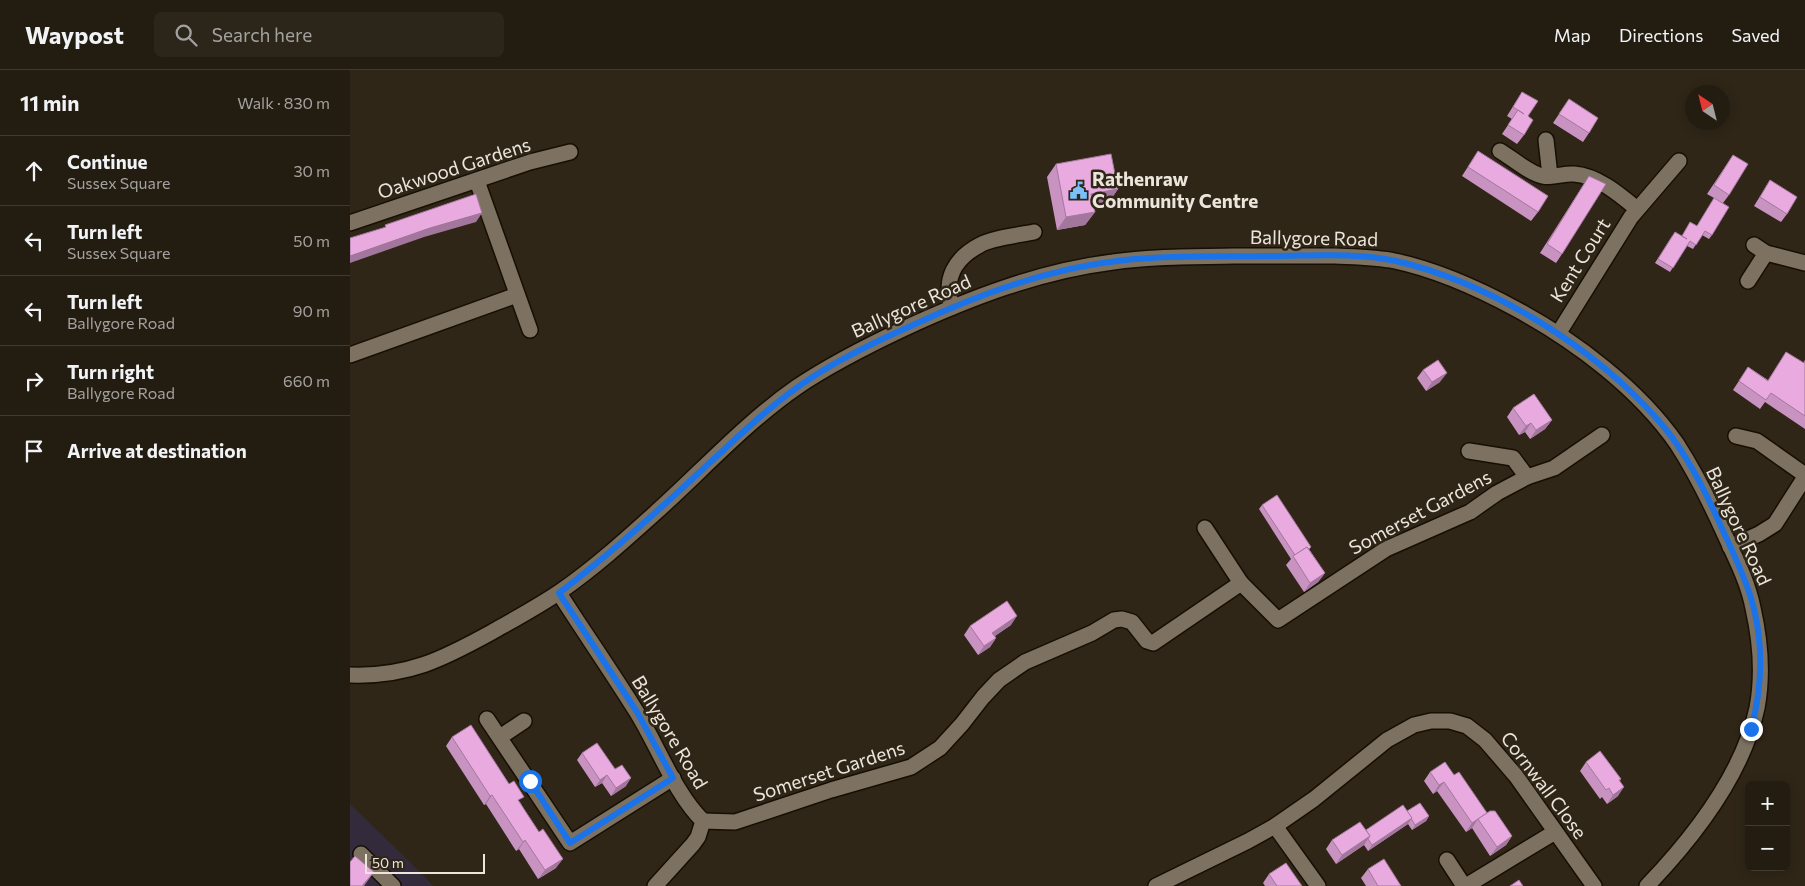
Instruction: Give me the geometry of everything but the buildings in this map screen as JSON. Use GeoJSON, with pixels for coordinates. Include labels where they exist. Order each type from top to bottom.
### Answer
{"type":"FeatureCollection","features":[{"type":"Feature","properties":{"kind":"street"},"geometry":{"type":"LineString","coordinates":[[1546,140],[1550,176]]}},
{"type":"Feature","properties":{"kind":"street","name":"Kent Court"},"geometry":{"type":"LineString","coordinates":[[1500,151],[1535,173],[1550,176],[1573,174],[1584,176],[1614,190],[1637,209]]}},
{"type":"Feature","properties":{"kind":"street","name":"Oakwood Gardens"},"geometry":{"type":"LineString","coordinates":[[350,224],[530,162],[570,152]]}},
{"type":"Feature","properties":{"kind":"street","name":"Kent Court"},"geometry":{"type":"LineString","coordinates":[[1558,334],[1637,209],[1679,161]]}},
{"type":"Feature","properties":{"kind":"street"},"geometry":{"type":"LineString","coordinates":[[477,181],[530,330]]}},
{"type":"Feature","properties":{"kind":"street"},"geometry":{"type":"LineString","coordinates":[[952,307],[948,296],[949,278],[968,253],[981,244],[1034,232]]}},
{"type":"Feature","properties":{"kind":"street"},"geometry":{"type":"LineString","coordinates":[[1748,281],[1760,249],[1805,263]]}},
{"type":"Feature","properties":{"kind":"street","name":"Ballygore Road"},"geometry":{"type":"LineString","coordinates":[[350,675],[367,676],[394,673],[434,662],[559,593],[612,551],[781,399],[845,358],[952,307],[982,295],[1068,270],[1116,261],[1203,257],[1358,257],[1392,260],[1458,282],[1500,300],[1558,334],[1614,377],[1663,425],[1676,444],[1697,479],[1730,547],[1749,592],[1756,625],[1760,678],[1757,708],[1751,729],[1741,754],[1720,794],[1682,846],[1647,886]]}},
{"type":"Feature","properties":{"kind":"street"},"geometry":{"type":"LineString","coordinates":[[350,354],[518,295]]}},
{"type":"Feature","properties":{"kind":"street","name":"Somerset Gardens"},"geometry":{"type":"LineString","coordinates":[[703,822],[735,822],[831,790],[911,768],[940,748],[988,691],[1025,662],[1119,619],[1126,619],[1132,622],[1147,641],[1155,642],[1241,583],[1278,620],[1386,549],[1470,512],[1497,493],[1527,478],[1554,468],[1602,435]]}},
{"type":"Feature","properties":{"kind":"street"},"geometry":{"type":"LineString","coordinates":[[1730,547],[1759,534],[1775,524],[1805,476],[1757,441],[1736,436]]}},
{"type":"Feature","properties":{"kind":"street"},"geometry":{"type":"LineString","coordinates":[[1469,451],[1513,458],[1527,478]]}},
{"type":"Feature","properties":{"kind":"street"},"geometry":{"type":"LineString","coordinates":[[1205,528],[1241,583]]}},
{"type":"Feature","properties":{"kind":"street","name":"Ballygore Road"},"geometry":{"type":"LineString","coordinates":[[559,593],[637,712],[673,778],[703,822]]}},
{"type":"Feature","properties":{"kind":"street"},"geometry":{"type":"LineString","coordinates":[[487,719],[570,843],[673,778]]}},
{"type":"Feature","properties":{"kind":"street","name":"Cornwall Close"},"geometry":{"type":"LineString","coordinates":[[1156,886],[1275,826],[1314,799],[1387,740],[1414,725],[1431,721],[1450,721],[1467,726],[1485,740],[1516,776],[1594,886]]}},
{"type":"Feature","properties":{"kind":"street"},"geometry":{"type":"LineString","coordinates":[[500,737],[524,722]]}},
{"type":"Feature","properties":{"kind":"street"},"geometry":{"type":"LineString","coordinates":[[655,886],[698,838],[703,822]]}},
{"type":"Feature","properties":{"kind":"street"},"geometry":{"type":"LineString","coordinates":[[1275,826],[1318,886]]}},
{"type":"Feature","properties":{"kind":"street"},"geometry":{"type":"LineString","coordinates":[[1447,860],[1465,886],[1555,832]]}},
{"type":"Feature","properties":{"kind":"street"},"geometry":{"type":"LineString","coordinates":[[361,854],[394,886]]}},
{"type":"Feature","properties":{"kind":"shaded area"},"geometry":{"type":"Polygon","coordinates":[[[350,804],[426,878],[433,886],[350,886],[350,804]]]}},
{"type":"Feature","properties":{"kind":"place","name":"Rathenraw Community Centre"},"geometry":{"type":"Point","coordinates":[1078,190]}},
{"type":"Feature","properties":{"kind":"route"},"geometry":{"type":"LineString","coordinates":[[530,781],[570,843],[673,778],[637,712],[559,593],[598,564],[781,399],[814,376],[845,358],[894,333],[982,295],[1068,270],[1116,261],[1145,259],[1232,256],[1324,256],[1392,260],[1458,282],[1500,300],[1543,324],[1578,348],[1614,377],[1663,425],[1697,479],[1715,513],[1752,600],[1759,644],[1760,678],[1757,708],[1751,729]]}}]}
